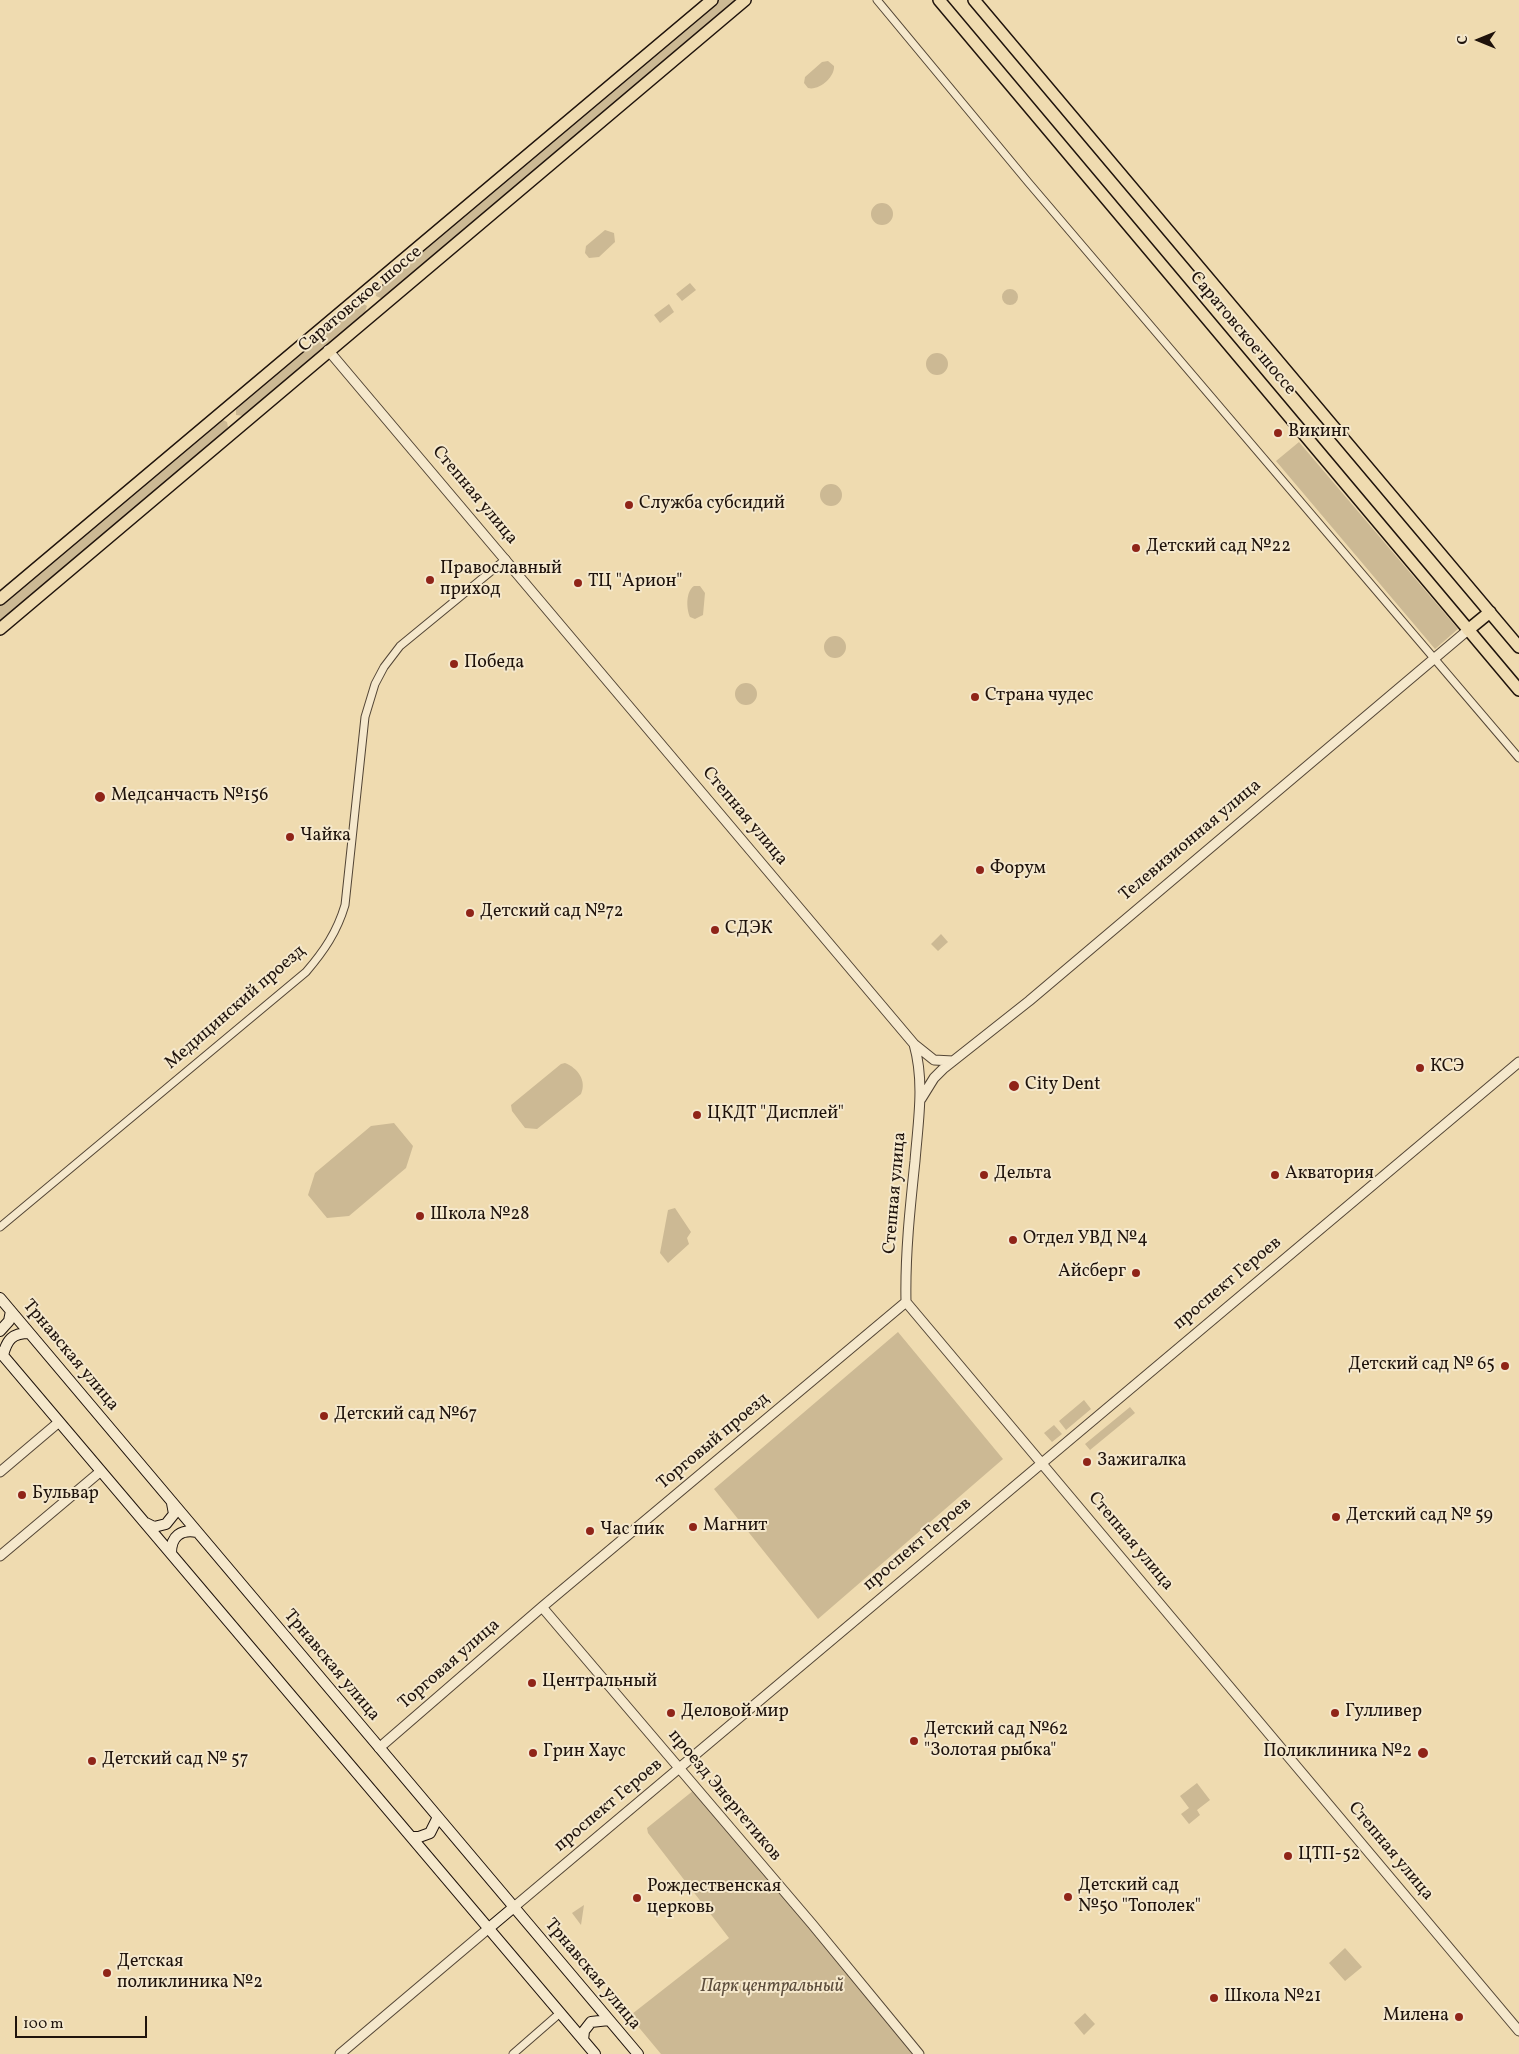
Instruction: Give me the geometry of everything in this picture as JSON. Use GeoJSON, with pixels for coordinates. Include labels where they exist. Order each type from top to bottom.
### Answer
{"type":"FeatureCollection","features":[{"type":"Feature","properties":{"kind":"main road","name":"Саратовское шоссе"},"geometry":{"type":"LineString","coordinates":[[0,599],[224,411],[362,292],[712,0]]}},
{"type":"Feature","properties":{"kind":"main road","name":"Саратовское шоссе"},"geometry":{"type":"LineString","coordinates":[[0,628],[237,426],[745,0]]}},
{"type":"Feature","properties":{"kind":"main road","name":"Саратовское шоссе"},"geometry":{"type":"LineString","coordinates":[[939,0],[1519,690]]}},
{"type":"Feature","properties":{"kind":"main road","name":"Саратовское шоссе"},"geometry":{"type":"LineString","coordinates":[[974,0],[1519,647]]}},
{"type":"Feature","properties":{"kind":"main road"},"geometry":{"type":"LineString","coordinates":[[362,292],[377,309]]}},
{"type":"Feature","properties":{"kind":"main road"},"geometry":{"type":"LineString","coordinates":[[224,411],[237,426]]}},
{"type":"Feature","properties":{"kind":"main road","name":"Телевизионная улица"},"geometry":{"type":"LineString","coordinates":[[1468,630],[1490,612]]}},
{"type":"Feature","properties":{"kind":"main road","name":"Трнавская улица"},"geometry":{"type":"LineString","coordinates":[[0,1298],[638,2054]]}},
{"type":"Feature","properties":{"kind":"main road"},"geometry":{"type":"LineString","coordinates":[[0,1331],[9,1321],[11,1312]]}},
{"type":"Feature","properties":{"kind":"main road"},"geometry":{"type":"LineString","coordinates":[[29,1333],[19,1333],[11,1337],[1,1353],[595,2054]]}},
{"type":"Feature","properties":{"kind":"main road"},"geometry":{"type":"LineString","coordinates":[[143,1521],[154,1527],[166,1524],[174,1514],[172,1502]]}},
{"type":"Feature","properties":{"kind":"main road"},"geometry":{"type":"LineString","coordinates":[[171,1553],[171,1543],[177,1534],[187,1530],[197,1532]]}},
{"type":"Feature","properties":{"kind":"main road"},"geometry":{"type":"LineString","coordinates":[[412,1837],[430,1834],[438,1817]]}},
{"type":"Feature","properties":{"kind":"main road","name":"проспект Героев"},"geometry":{"type":"LineString","coordinates":[[489,1928],[514,1907]]}},
{"type":"Feature","properties":{"kind":"main road"},"geometry":{"type":"LineString","coordinates":[[583,2040],[584,2031],[591,2022],[609,2020]]}},
{"type":"Feature","properties":{"kind":"street"},"geometry":{"type":"LineString","coordinates":[[877,0],[1028,182],[1519,758]]}},
{"type":"Feature","properties":{"kind":"street","name":"Степная улица"},"geometry":{"type":"LineString","coordinates":[[328,350],[914,1044],[920,1071],[920,1100],[908,1238],[906,1302],[1519,2031]]}},
{"type":"Feature","properties":{"kind":"street","name":"Медицинский проезд"},"geometry":{"type":"LineString","coordinates":[[0,1227],[306,972],[328,946],[339,924],[346,898],[365,717],[375,684],[384,667],[400,646],[506,559]]}},
{"type":"Feature","properties":{"kind":"street","name":"Телевизионная улица"},"geometry":{"type":"LineString","coordinates":[[920,1100],[934,1078],[1189,867],[1468,630]]}},
{"type":"Feature","properties":{"kind":"street"},"geometry":{"type":"LineString","coordinates":[[914,1044],[934,1060],[943,1062],[955,1060]]}},
{"type":"Feature","properties":{"kind":"street","name":"проспект Героев"},"geometry":{"type":"LineString","coordinates":[[514,1907],[1519,1062]]}},
{"type":"Feature","properties":{"kind":"street","name":"Торговый проезд"},"geometry":{"type":"LineString","coordinates":[[542,1607],[906,1302]]}},
{"type":"Feature","properties":{"kind":"street"},"geometry":{"type":"LineString","coordinates":[[0,1472],[60,1422]]}},
{"type":"Feature","properties":{"kind":"street"},"geometry":{"type":"LineString","coordinates":[[0,1556],[101,1471]]}},
{"type":"Feature","properties":{"kind":"street","name":"Торговая улица"},"geometry":{"type":"LineString","coordinates":[[379,1748],[542,1607]]}},
{"type":"Feature","properties":{"kind":"street","name":"проезд Энергетиков"},"geometry":{"type":"LineString","coordinates":[[542,1607],[812,1924],[919,2054]]}},
{"type":"Feature","properties":{"kind":"street","name":"проспект Героев"},"geometry":{"type":"LineString","coordinates":[[340,2054],[489,1928]]}},
{"type":"Feature","properties":{"kind":"street"},"geometry":{"type":"LineString","coordinates":[[513,2054],[560,2013]]}},
{"type":"Feature","properties":{"kind":"green space"},"geometry":{"type":"Polygon","coordinates":[[[719,0],[737,0],[383,299],[376,296],[377,288],[719,0]]]}},
{"type":"Feature","properties":{"kind":"green space"},"geometry":{"type":"Polygon","coordinates":[[[828,61],[834,66],[829,79],[817,87],[808,88],[804,83],[805,77],[822,62],[828,61]]]}},
{"type":"Feature","properties":{"kind":"green space"},"geometry":{"type":"Polygon","coordinates":[[[882,203],[890,206],[893,214],[890,222],[882,225],[874,222],[871,214],[874,206],[882,203]]]}},
{"type":"Feature","properties":{"kind":"green space"},"geometry":{"type":"Polygon","coordinates":[[[605,230],[614,233],[615,242],[599,257],[589,258],[585,253],[586,246],[605,230]]]}},
{"type":"Feature","properties":{"kind":"green space"},"geometry":{"type":"Polygon","coordinates":[[[690,283],[696,290],[682,301],[676,294],[690,283]]]}},
{"type":"Feature","properties":{"kind":"green space"},"geometry":{"type":"Polygon","coordinates":[[[1007,289],[1013,289],[1018,294],[1016,303],[1007,305],[1002,300],[1002,294],[1007,289]]]}},
{"type":"Feature","properties":{"kind":"green space"},"geometry":{"type":"Polygon","coordinates":[[[362,303],[367,306],[364,315],[244,416],[236,415],[236,407],[362,303]]]}},
{"type":"Feature","properties":{"kind":"green space"},"geometry":{"type":"Polygon","coordinates":[[[669,304],[674,312],[660,323],[654,315],[669,304]]]}},
{"type":"Feature","properties":{"kind":"green space"},"geometry":{"type":"Polygon","coordinates":[[[937,353],[945,356],[948,364],[945,372],[937,375],[929,372],[926,364],[929,356],[937,353]]]}},
{"type":"Feature","properties":{"kind":"green space"},"geometry":{"type":"Polygon","coordinates":[[[223,420],[227,422],[228,427],[226,431],[0,622],[0,605],[218,422],[223,420]]]}},
{"type":"Feature","properties":{"kind":"green space"},"geometry":{"type":"Polygon","coordinates":[[[1299,442],[1458,629],[1435,649],[1276,461],[1299,442]]]}},
{"type":"Feature","properties":{"kind":"green space"},"geometry":{"type":"Polygon","coordinates":[[[831,484],[839,487],[842,495],[839,503],[831,506],[823,503],[820,495],[823,487],[831,484]]]}},
{"type":"Feature","properties":{"kind":"green space"},"geometry":{"type":"Polygon","coordinates":[[[694,586],[700,586],[705,593],[703,615],[695,619],[690,617],[687,605],[689,592],[694,586]]]}},
{"type":"Feature","properties":{"kind":"green space"},"geometry":{"type":"Polygon","coordinates":[[[835,636],[843,639],[846,647],[843,655],[835,658],[827,655],[824,647],[827,639],[835,636]]]}},
{"type":"Feature","properties":{"kind":"green space"},"geometry":{"type":"Polygon","coordinates":[[[746,683],[754,686],[757,694],[754,702],[746,705],[738,702],[735,694],[738,686],[746,683]]]}},
{"type":"Feature","properties":{"kind":"green space"},"geometry":{"type":"Polygon","coordinates":[[[941,934],[948,942],[938,951],[931,944],[941,934]]]}},
{"type":"Feature","properties":{"kind":"green space"},"geometry":{"type":"Polygon","coordinates":[[[565,1063],[574,1068],[580,1076],[583,1084],[581,1094],[537,1129],[525,1128],[512,1111],[511,1105],[561,1064],[565,1063]]]}},
{"type":"Feature","properties":{"kind":"green space"},"geometry":{"type":"Polygon","coordinates":[[[394,1123],[413,1146],[406,1168],[349,1216],[327,1218],[308,1195],[315,1173],[371,1126],[394,1123]]]}},
{"type":"Feature","properties":{"kind":"green space"},"geometry":{"type":"Polygon","coordinates":[[[675,1208],[691,1232],[687,1238],[689,1244],[668,1263],[660,1253],[668,1210],[675,1208]]]}},
{"type":"Feature","properties":{"kind":"green space"},"geometry":{"type":"Polygon","coordinates":[[[898,1332],[1003,1459],[818,1619],[714,1489],[898,1332]]]}},
{"type":"Feature","properties":{"kind":"green space"},"geometry":{"type":"Polygon","coordinates":[[[1084,1400],[1091,1409],[1066,1430],[1059,1421],[1084,1400]]]}},
{"type":"Feature","properties":{"kind":"green space"},"geometry":{"type":"Polygon","coordinates":[[[1130,1407],[1135,1413],[1090,1450],[1085,1444],[1130,1407]]]}},
{"type":"Feature","properties":{"kind":"green space"},"geometry":{"type":"Polygon","coordinates":[[[1054,1425],[1062,1434],[1052,1442],[1044,1433],[1054,1425]]]}},
{"type":"Feature","properties":{"kind":"green space"},"geometry":{"type":"Polygon","coordinates":[[[1197,1783],[1210,1800],[1197,1810],[1200,1815],[1189,1824],[1181,1814],[1189,1808],[1180,1796],[1197,1783]]]}},
{"type":"Feature","properties":{"kind":"green space","name":"Парк центральный"},"geometry":{"type":"Polygon","coordinates":[[[694,1790],[914,2054],[661,2054],[631,2018],[632,2014],[729,1938],[648,1833],[647,1828],[694,1790]]]}},
{"type":"Feature","properties":{"kind":"green space"},"geometry":{"type":"Polygon","coordinates":[[[584,1905],[581,1925],[572,1913],[584,1905]]]}},
{"type":"Feature","properties":{"kind":"green space"},"geometry":{"type":"Polygon","coordinates":[[[1345,1948],[1362,1967],[1345,1981],[1329,1963],[1345,1948]]]}},
{"type":"Feature","properties":{"kind":"green space"},"geometry":{"type":"Polygon","coordinates":[[[1085,2013],[1095,2024],[1084,2035],[1074,2023],[1085,2013]]]}},
{"type":"Feature","properties":{"kind":"place","name":"Викинг"},"geometry":{"type":"Point","coordinates":[1278,433]}},
{"type":"Feature","properties":{"kind":"place","name":"Служба субсидий"},"geometry":{"type":"Point","coordinates":[629,505]}},
{"type":"Feature","properties":{"kind":"place","name":"Детский сад №22"},"geometry":{"type":"Point","coordinates":[1136,548]}},
{"type":"Feature","properties":{"kind":"place","name":"Православный приход"},"geometry":{"type":"Point","coordinates":[430,580]}},
{"type":"Feature","properties":{"kind":"place","name":"ТЦ \"Арион\""},"geometry":{"type":"Point","coordinates":[578,583]}},
{"type":"Feature","properties":{"kind":"place","name":"Победа"},"geometry":{"type":"Point","coordinates":[454,664]}},
{"type":"Feature","properties":{"kind":"place","name":"Страна чудес"},"geometry":{"type":"Point","coordinates":[975,697]}},
{"type":"Feature","properties":{"kind":"place","name":"Медсанчасть №156"},"geometry":{"type":"Point","coordinates":[100,797]}},
{"type":"Feature","properties":{"kind":"place","name":"Чайка"},"geometry":{"type":"Point","coordinates":[290,837]}},
{"type":"Feature","properties":{"kind":"place","name":"Форум"},"geometry":{"type":"Point","coordinates":[980,870]}},
{"type":"Feature","properties":{"kind":"place","name":"Детский сад №72"},"geometry":{"type":"Point","coordinates":[470,913]}},
{"type":"Feature","properties":{"kind":"place","name":"СДЭК"},"geometry":{"type":"Point","coordinates":[715,930]}},
{"type":"Feature","properties":{"kind":"place","name":"КСЭ"},"geometry":{"type":"Point","coordinates":[1420,1068]}},
{"type":"Feature","properties":{"kind":"place","name":"City Dent"},"geometry":{"type":"Point","coordinates":[1014,1086]}},
{"type":"Feature","properties":{"kind":"place","name":"ЦКДТ \"Дисплей\""},"geometry":{"type":"Point","coordinates":[697,1115]}},
{"type":"Feature","properties":{"kind":"place","name":"Дельта"},"geometry":{"type":"Point","coordinates":[984,1175]}},
{"type":"Feature","properties":{"kind":"place","name":"Акватория"},"geometry":{"type":"Point","coordinates":[1275,1175]}},
{"type":"Feature","properties":{"kind":"place","name":"Школа №28"},"geometry":{"type":"Point","coordinates":[420,1216]}},
{"type":"Feature","properties":{"kind":"place","name":"Отдел УВД №4"},"geometry":{"type":"Point","coordinates":[1013,1240]}},
{"type":"Feature","properties":{"kind":"place","name":"Айсберг"},"geometry":{"type":"Point","coordinates":[1136,1273]}},
{"type":"Feature","properties":{"kind":"place","name":"Детский сад № 65"},"geometry":{"type":"Point","coordinates":[1505,1366]}},
{"type":"Feature","properties":{"kind":"place","name":"Детский сад №67"},"geometry":{"type":"Point","coordinates":[324,1416]}},
{"type":"Feature","properties":{"kind":"place","name":"Зажигалка"},"geometry":{"type":"Point","coordinates":[1087,1462]}},
{"type":"Feature","properties":{"kind":"place","name":"Бульвар"},"geometry":{"type":"Point","coordinates":[22,1495]}},
{"type":"Feature","properties":{"kind":"place","name":"Детский сад № 59"},"geometry":{"type":"Point","coordinates":[1336,1517]}},
{"type":"Feature","properties":{"kind":"place","name":"Магнит"},"geometry":{"type":"Point","coordinates":[693,1527]}},
{"type":"Feature","properties":{"kind":"place","name":"Час пик"},"geometry":{"type":"Point","coordinates":[590,1531]}},
{"type":"Feature","properties":{"kind":"place","name":"Центральный"},"geometry":{"type":"Point","coordinates":[532,1683]}},
{"type":"Feature","properties":{"kind":"place","name":"Деловой мир"},"geometry":{"type":"Point","coordinates":[671,1713]}},
{"type":"Feature","properties":{"kind":"place","name":"Гулливер"},"geometry":{"type":"Point","coordinates":[1335,1713]}},
{"type":"Feature","properties":{"kind":"place","name":"Детский сад №62 \"Золотая рыбка\""},"geometry":{"type":"Point","coordinates":[914,1741]}},
{"type":"Feature","properties":{"kind":"place","name":"Грин Хаус"},"geometry":{"type":"Point","coordinates":[533,1753]}},
{"type":"Feature","properties":{"kind":"place","name":"Поликлиника №2"},"geometry":{"type":"Point","coordinates":[1423,1753]}},
{"type":"Feature","properties":{"kind":"place","name":"Детский сад № 57"},"geometry":{"type":"Point","coordinates":[92,1761]}},
{"type":"Feature","properties":{"kind":"place","name":"ЦТП-52"},"geometry":{"type":"Point","coordinates":[1288,1856]}},
{"type":"Feature","properties":{"kind":"place","name":"Детский сад №50 \"Тополек\""},"geometry":{"type":"Point","coordinates":[1068,1897]}},
{"type":"Feature","properties":{"kind":"place","name":"Рождественская церковь"},"geometry":{"type":"Point","coordinates":[637,1898]}},
{"type":"Feature","properties":{"kind":"place","name":"Детская поликлиника №2"},"geometry":{"type":"Point","coordinates":[107,1973]}},
{"type":"Feature","properties":{"kind":"place","name":"Школа №21"},"geometry":{"type":"Point","coordinates":[1214,1998]}},
{"type":"Feature","properties":{"kind":"place","name":"Милена"},"geometry":{"type":"Point","coordinates":[1459,2017]}}]}
